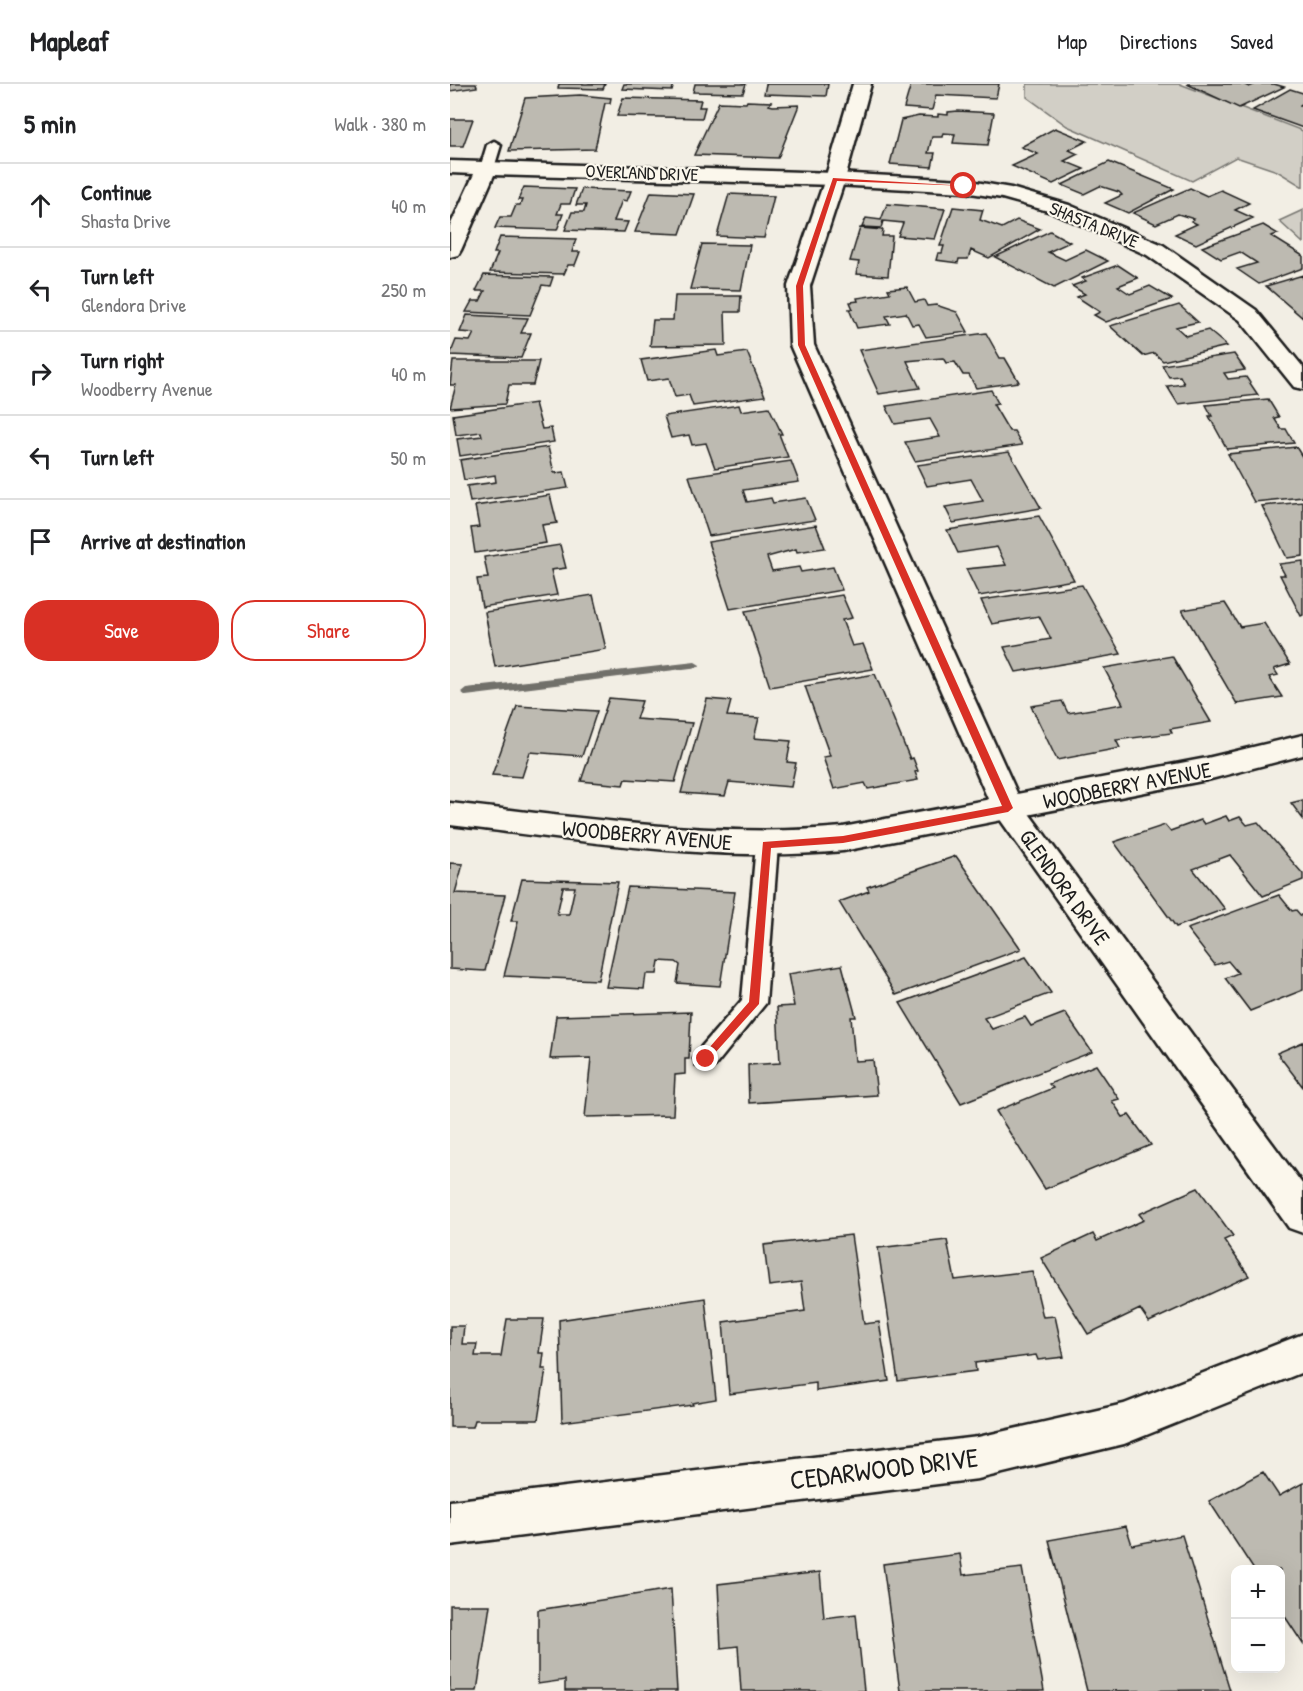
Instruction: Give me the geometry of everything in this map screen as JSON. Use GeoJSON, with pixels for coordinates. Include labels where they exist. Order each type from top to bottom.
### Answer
{"type":"FeatureCollection","features":[{"type":"Feature","properties":{"kind":"street","name":"GLENDORA DRIVE"},"geometry":{"type":"LineString","coordinates":[[862,84],[835,179],[799,286],[802,345],[1008,808],[1303,1216]]}},
{"type":"Feature","properties":{"kind":"street","name":"OVERLAND DRIVE"},"geometry":{"type":"LineString","coordinates":[[450,167],[835,179]]}},
{"type":"Feature","properties":{"kind":"street"},"geometry":{"type":"LineString","coordinates":[[450,250],[487,168]]}},
{"type":"Feature","properties":{"kind":"street","name":"SHASTA DRIVE"},"geometry":{"type":"LineString","coordinates":[[835,179],[964,186],[1004,192],[1062,209],[1155,250],[1248,315],[1303,382]]}},
{"type":"Feature","properties":{"kind":"street","name":"WOODBERRY AVENUE"},"geometry":{"type":"LineString","coordinates":[[450,814],[708,842],[766,845],[843,839],[1207,769],[1303,745]]}},
{"type":"Feature","properties":{"kind":"street","name":"CEDARWOOD DRIVE"},"geometry":{"type":"LineString","coordinates":[[450,1523],[978,1458],[1124,1425],[1303,1353]]}},
{"type":"Feature","properties":{"kind":"lane"},"geometry":{"type":"LineString","coordinates":[[487,168],[494,145]]}},
{"type":"Feature","properties":{"kind":"lane"},"geometry":{"type":"LineString","coordinates":[[706,1059],[754,1004],[766,845]]}},
{"type":"Feature","properties":{"kind":"shaded area"},"geometry":{"type":"Polygon","coordinates":[[[1027,84],[1180,84],[1303,131],[1303,187],[1277,171],[1236,157],[1192,181],[1067,126],[1027,97],[1027,84]]]}},
{"type":"Feature","properties":{"kind":"shaded area"},"geometry":{"type":"Polygon","coordinates":[[[1303,210],[1303,243],[1279,221],[1303,210]]]}},
{"type":"Feature","properties":{"kind":"building"},"geometry":{"type":"Polygon","coordinates":[[[450,84],[476,84],[477,87],[450,91],[450,84]]]}},
{"type":"Feature","properties":{"kind":"building"},"geometry":{"type":"Polygon","coordinates":[[[559,84],[605,84],[603,89],[558,88],[559,84]]]}},
{"type":"Feature","properties":{"kind":"building"},"geometry":{"type":"Polygon","coordinates":[[[624,84],[674,84],[672,91],[622,89],[624,84]]]}},
{"type":"Feature","properties":{"kind":"building"},"geometry":{"type":"Polygon","coordinates":[[[695,84],[746,84],[743,93],[693,92],[695,84]]]}},
{"type":"Feature","properties":{"kind":"building"},"geometry":{"type":"Polygon","coordinates":[[[766,84],[828,84],[826,96],[764,94],[766,84]]]}},
{"type":"Feature","properties":{"kind":"building"},"geometry":{"type":"Polygon","coordinates":[[[911,84],[999,84],[996,98],[936,95],[932,110],[904,108],[911,84]]]}},
{"type":"Feature","properties":{"kind":"building"},"geometry":{"type":"Polygon","coordinates":[[[1187,84],[1243,84],[1249,87],[1256,84],[1274,84],[1284,87],[1239,108],[1187,84]]]}},
{"type":"Feature","properties":{"kind":"building"},"geometry":{"type":"Polygon","coordinates":[[[1290,89],[1303,93],[1303,103],[1300,105],[1303,105],[1303,128],[1253,110],[1290,89]]]}},
{"type":"Feature","properties":{"kind":"building"},"geometry":{"type":"Polygon","coordinates":[[[580,95],[611,98],[610,103],[605,103],[595,149],[509,151],[525,98],[580,95]]]}},
{"type":"Feature","properties":{"kind":"building"},"geometry":{"type":"Polygon","coordinates":[[[623,98],[701,100],[699,107],[705,107],[702,118],[617,116],[623,98]]]}},
{"type":"Feature","properties":{"kind":"building"},"geometry":{"type":"Polygon","coordinates":[[[747,101],[771,102],[769,105],[773,106],[799,105],[778,158],[694,155],[719,102],[746,103],[747,101]]]}},
{"type":"Feature","properties":{"kind":"building"},"geometry":{"type":"Polygon","coordinates":[[[948,112],[994,113],[988,145],[953,143],[955,134],[943,133],[942,137],[932,137],[928,153],[935,153],[932,167],[890,164],[901,120],[919,116],[938,117],[938,114],[948,115],[948,112]]]}},
{"type":"Feature","properties":{"kind":"building"},"geometry":{"type":"Polygon","coordinates":[[[450,119],[473,119],[463,146],[450,146],[450,119]]]}},
{"type":"Feature","properties":{"kind":"building"},"geometry":{"type":"Polygon","coordinates":[[[1055,128],[1087,141],[1069,150],[1078,154],[1064,161],[1084,169],[1053,184],[1012,166],[1038,154],[1021,147],[1055,128]]]}},
{"type":"Feature","properties":{"kind":"building"},"geometry":{"type":"Polygon","coordinates":[[[1109,162],[1174,189],[1128,213],[1105,203],[1122,195],[1119,192],[1100,186],[1084,194],[1062,185],[1109,162]]]}},
{"type":"Feature","properties":{"kind":"building"},"geometry":{"type":"Polygon","coordinates":[[[524,187],[575,189],[570,204],[561,204],[557,214],[563,214],[557,230],[495,228],[500,217],[511,217],[516,205],[520,205],[522,200],[518,200],[524,187]]]}},
{"type":"Feature","properties":{"kind":"building"},"geometry":{"type":"Polygon","coordinates":[[[1190,188],[1207,196],[1221,190],[1249,203],[1235,210],[1253,218],[1196,244],[1175,234],[1197,224],[1191,221],[1194,219],[1178,214],[1156,224],[1133,213],[1190,188]]]}},
{"type":"Feature","properties":{"kind":"building"},"geometry":{"type":"Polygon","coordinates":[[[582,189],[631,191],[627,201],[622,200],[614,221],[628,222],[624,232],[565,230],[572,212],[584,212],[586,205],[576,205],[582,189]]]}},
{"type":"Feature","properties":{"kind":"building"},"geometry":{"type":"Polygon","coordinates":[[[651,192],[694,194],[680,234],[635,232],[651,192]]]}},
{"type":"Feature","properties":{"kind":"building"},"geometry":{"type":"Polygon","coordinates":[[[729,194],[774,196],[764,238],[717,236],[729,194]]]}},
{"type":"Feature","properties":{"kind":"building"},"geometry":{"type":"Polygon","coordinates":[[[887,204],[945,209],[935,239],[898,236],[903,223],[883,221],[881,228],[862,227],[866,218],[881,220],[887,204]]]}},
{"type":"Feature","properties":{"kind":"building"},"geometry":{"type":"Polygon","coordinates":[[[953,207],[983,210],[980,220],[1002,228],[1017,220],[1040,229],[989,258],[971,250],[968,259],[959,259],[958,263],[936,260],[938,253],[942,253],[944,246],[940,246],[953,207]]]}},
{"type":"Feature","properties":{"kind":"building"},"geometry":{"type":"Polygon","coordinates":[[[1263,225],[1278,234],[1271,236],[1303,256],[1303,268],[1259,284],[1237,269],[1257,263],[1240,252],[1221,259],[1202,247],[1263,225]]]}},
{"type":"Feature","properties":{"kind":"building"},"geometry":{"type":"Polygon","coordinates":[[[860,228],[883,230],[882,236],[892,236],[888,276],[856,274],[859,262],[850,261],[860,228]]]}},
{"type":"Feature","properties":{"kind":"building"},"geometry":{"type":"Polygon","coordinates":[[[1050,231],[1070,242],[1048,252],[1065,260],[1086,250],[1108,261],[1054,288],[995,257],[1050,231]]]}},
{"type":"Feature","properties":{"kind":"building"},"geometry":{"type":"Polygon","coordinates":[[[500,237],[576,239],[572,252],[580,252],[575,265],[568,265],[564,274],[490,272],[498,253],[494,253],[500,237]]]}},
{"type":"Feature","properties":{"kind":"building"},"geometry":{"type":"Polygon","coordinates":[[[702,244],[750,245],[741,290],[690,289],[702,244]]]}},
{"type":"Feature","properties":{"kind":"building"},"geometry":{"type":"Polygon","coordinates":[[[1118,265],[1138,278],[1118,286],[1130,294],[1150,286],[1172,299],[1106,322],[1094,315],[1100,312],[1077,297],[1085,294],[1072,286],[1086,281],[1082,278],[1118,265]]]}},
{"type":"Feature","properties":{"kind":"building"},"geometry":{"type":"Polygon","coordinates":[[[484,275],[553,277],[550,286],[542,285],[530,315],[466,312],[472,301],[480,301],[485,291],[476,291],[484,275]]]}},
{"type":"Feature","properties":{"kind":"building"},"geometry":{"type":"Polygon","coordinates":[[[1303,275],[1303,318],[1266,286],[1303,275]]]}},
{"type":"Feature","properties":{"kind":"building"},"geometry":{"type":"Polygon","coordinates":[[[907,287],[915,302],[924,300],[927,306],[936,305],[957,312],[968,332],[926,337],[919,324],[912,325],[906,313],[886,316],[890,324],[857,328],[849,309],[853,309],[850,302],[858,301],[857,298],[890,293],[888,289],[907,287]]]}},
{"type":"Feature","properties":{"kind":"building"},"geometry":{"type":"Polygon","coordinates":[[[675,296],[741,296],[740,312],[725,312],[726,345],[650,346],[653,320],[673,320],[675,296]]]}},
{"type":"Feature","properties":{"kind":"building"},"geometry":{"type":"Polygon","coordinates":[[[1179,305],[1198,322],[1176,327],[1186,336],[1208,330],[1227,346],[1163,361],[1154,353],[1143,356],[1110,326],[1179,305]]]}},
{"type":"Feature","properties":{"kind":"building"},"geometry":{"type":"Polygon","coordinates":[[[467,315],[528,318],[521,333],[531,333],[521,358],[450,355],[456,340],[470,341],[474,333],[460,332],[467,315]]]}},
{"type":"Feature","properties":{"kind":"building"},"geometry":{"type":"Polygon","coordinates":[[[986,333],[1000,358],[1005,358],[1019,382],[976,388],[969,375],[963,375],[955,362],[946,363],[943,358],[917,360],[907,361],[920,388],[879,394],[859,350],[986,333]]]}},
{"type":"Feature","properties":{"kind":"building"},"geometry":{"type":"Polygon","coordinates":[[[716,350],[718,356],[747,352],[765,396],[693,406],[689,395],[675,397],[669,378],[647,381],[641,360],[716,350]]]}},
{"type":"Feature","properties":{"kind":"building"},"geometry":{"type":"Polygon","coordinates":[[[1234,354],[1245,370],[1224,373],[1228,379],[1246,377],[1258,395],[1178,404],[1167,386],[1184,384],[1180,376],[1169,377],[1162,365],[1234,354]]]}},
{"type":"Feature","properties":{"kind":"building"},"geometry":{"type":"Polygon","coordinates":[[[453,361],[539,361],[533,385],[509,385],[505,404],[450,408],[456,385],[450,385],[453,361]]]}},
{"type":"Feature","properties":{"kind":"building"},"geometry":{"type":"Polygon","coordinates":[[[991,390],[998,403],[993,404],[1009,431],[1014,431],[1022,445],[915,461],[905,442],[940,437],[930,419],[895,424],[886,406],[991,390]]]}},
{"type":"Feature","properties":{"kind":"building"},"geometry":{"type":"Polygon","coordinates":[[[1268,399],[1279,417],[1274,418],[1281,429],[1286,429],[1294,443],[1227,449],[1209,416],[1212,416],[1206,405],[1268,399]]]}},
{"type":"Feature","properties":{"kind":"building"},"geometry":{"type":"Polygon","coordinates":[[[535,403],[542,429],[551,428],[554,442],[460,456],[457,439],[482,436],[481,432],[456,435],[453,415],[535,403]]]}},
{"type":"Feature","properties":{"kind":"building"},"geometry":{"type":"Polygon","coordinates":[[[739,405],[741,411],[769,407],[782,434],[779,434],[788,457],[715,468],[706,443],[692,445],[689,435],[671,438],[664,416],[739,405]]]}},
{"type":"Feature","properties":{"kind":"building"},"geometry":{"type":"Polygon","coordinates":[[[548,447],[554,473],[564,472],[568,488],[470,502],[467,486],[496,482],[495,475],[464,480],[460,460],[548,447]]]}},
{"type":"Feature","properties":{"kind":"building"},"geometry":{"type":"Polygon","coordinates":[[[1296,447],[1303,458],[1303,497],[1254,502],[1228,454],[1296,447]]]}},
{"type":"Feature","properties":{"kind":"building"},"geometry":{"type":"Polygon","coordinates":[[[1009,452],[1041,508],[953,523],[945,507],[983,501],[971,479],[927,486],[917,465],[1009,452]]]}},
{"type":"Feature","properties":{"kind":"building"},"geometry":{"type":"Polygon","coordinates":[[[791,461],[799,482],[743,490],[747,502],[771,498],[773,503],[806,498],[815,520],[709,536],[689,476],[791,461]]]}},
{"type":"Feature","properties":{"kind":"building"},"geometry":{"type":"Polygon","coordinates":[[[550,495],[557,523],[542,525],[546,543],[475,553],[471,528],[479,527],[475,506],[550,495]]]}},
{"type":"Feature","properties":{"kind":"building"},"geometry":{"type":"Polygon","coordinates":[[[1303,502],[1303,556],[1287,558],[1262,506],[1303,502]]]}},
{"type":"Feature","properties":{"kind":"building"},"geometry":{"type":"Polygon","coordinates":[[[1039,516],[1074,580],[979,596],[966,569],[1006,565],[997,547],[958,553],[947,530],[1039,516]]]}},
{"type":"Feature","properties":{"kind":"building"},"geometry":{"type":"Polygon","coordinates":[[[816,525],[825,548],[797,552],[796,549],[767,557],[772,571],[799,567],[801,572],[833,567],[842,590],[730,609],[708,542],[816,525]]]}},
{"type":"Feature","properties":{"kind":"building"},"geometry":{"type":"Polygon","coordinates":[[[560,545],[566,568],[551,570],[557,595],[482,607],[477,579],[488,578],[484,557],[560,545]]]}},
{"type":"Feature","properties":{"kind":"building"},"geometry":{"type":"Polygon","coordinates":[[[1303,561],[1303,615],[1301,616],[1280,575],[1285,575],[1279,564],[1303,561]]]}},
{"type":"Feature","properties":{"kind":"building"},"geometry":{"type":"Polygon","coordinates":[[[1082,585],[1121,654],[1016,672],[1004,647],[1051,639],[1039,616],[992,624],[981,600],[1082,585]]]}},
{"type":"Feature","properties":{"kind":"building"},"geometry":{"type":"Polygon","coordinates":[[[593,595],[606,649],[495,667],[485,612],[593,595]]]}},
{"type":"Feature","properties":{"kind":"building"},"geometry":{"type":"Polygon","coordinates":[[[842,595],[852,618],[842,620],[852,646],[863,644],[873,669],[770,687],[745,611],[842,595]]]}},
{"type":"Feature","properties":{"kind":"building"},"geometry":{"type":"Polygon","coordinates":[[[1225,603],[1240,627],[1264,623],[1290,664],[1274,669],[1278,675],[1269,677],[1282,697],[1237,704],[1182,610],[1225,603]]]}},
{"type":"Feature","properties":{"kind":"building"},"geometry":{"type":"Polygon","coordinates":[[[1172,656],[1211,722],[1170,729],[1172,733],[1116,740],[1120,748],[1057,760],[1031,706],[1062,701],[1068,713],[1123,704],[1104,668],[1172,656]]]}},
{"type":"Feature","properties":{"kind":"building"},"geometry":{"type":"Polygon","coordinates":[[[875,674],[910,759],[913,758],[918,771],[915,772],[918,780],[868,789],[865,783],[834,789],[823,757],[830,756],[805,686],[875,674]]]}},
{"type":"Feature","properties":{"kind":"building"},"geometry":{"type":"Polygon","coordinates":[[[609,698],[642,701],[636,719],[692,723],[675,782],[625,779],[623,785],[581,781],[609,698]]]}},
{"type":"Feature","properties":{"kind":"building"},"geometry":{"type":"Polygon","coordinates":[[[707,699],[731,701],[727,716],[759,718],[754,738],[791,741],[787,762],[796,763],[791,787],[729,782],[725,796],[681,793],[707,699]]]}},
{"type":"Feature","properties":{"kind":"building"},"geometry":{"type":"Polygon","coordinates":[[[517,706],[597,711],[582,756],[530,752],[522,777],[492,775],[517,706]]]}},
{"type":"Feature","properties":{"kind":"building"},"geometry":{"type":"Polygon","coordinates":[[[1303,800],[1303,819],[1291,803],[1303,800]]]}},
{"type":"Feature","properties":{"kind":"building"},"geometry":{"type":"Polygon","coordinates":[[[1226,816],[1229,821],[1240,817],[1247,825],[1258,822],[1303,874],[1303,880],[1263,896],[1230,855],[1193,869],[1225,909],[1176,927],[1114,842],[1165,825],[1170,831],[1201,820],[1204,824],[1226,816]]]}},
{"type":"Feature","properties":{"kind":"building"},"geometry":{"type":"Polygon","coordinates":[[[956,856],[1021,949],[896,995],[839,902],[869,891],[867,887],[956,856]]]}},
{"type":"Feature","properties":{"kind":"building"},"geometry":{"type":"Polygon","coordinates":[[[450,863],[463,864],[455,893],[505,895],[485,971],[450,969],[450,863]]]}},
{"type":"Feature","properties":{"kind":"building"},"geometry":{"type":"Polygon","coordinates":[[[522,879],[618,882],[598,980],[504,976],[518,921],[511,921],[522,879]],[[563,887],[557,914],[569,914],[575,887],[563,887]]]}},
{"type":"Feature","properties":{"kind":"building"},"geometry":{"type":"Polygon","coordinates":[[[628,887],[735,892],[720,986],[677,983],[680,965],[676,962],[659,961],[657,974],[646,974],[644,989],[606,987],[628,887]]]}},
{"type":"Feature","properties":{"kind":"building"},"geometry":{"type":"Polygon","coordinates":[[[1279,895],[1292,911],[1296,910],[1303,918],[1303,990],[1250,1011],[1225,978],[1238,973],[1228,961],[1215,965],[1187,929],[1279,895]]]}},
{"type":"Feature","properties":{"kind":"building"},"geometry":{"type":"Polygon","coordinates":[[[1026,957],[1051,993],[984,1018],[992,1029],[1025,1017],[1031,1026],[1065,1013],[1092,1052],[961,1103],[900,1003],[1026,957]]]}},
{"type":"Feature","properties":{"kind":"building"},"geometry":{"type":"Polygon","coordinates":[[[842,965],[856,1017],[851,1017],[855,1061],[873,1060],[877,1095],[749,1103],[748,1065],[780,1063],[777,1007],[794,1006],[788,974],[842,965]]]}},
{"type":"Feature","properties":{"kind":"building"},"geometry":{"type":"Polygon","coordinates":[[[691,1012],[689,1059],[685,1059],[685,1074],[675,1075],[673,1115],[585,1117],[591,1058],[550,1059],[556,1016],[691,1012]]]}},
{"type":"Feature","properties":{"kind":"building"},"geometry":{"type":"Polygon","coordinates":[[[1303,1042],[1303,1087],[1277,1053],[1303,1042]]]}},
{"type":"Feature","properties":{"kind":"building"},"geometry":{"type":"Polygon","coordinates":[[[1096,1065],[1119,1099],[1112,1101],[1123,1117],[1129,1115],[1151,1145],[1045,1189],[996,1111],[1053,1088],[1049,1084],[1096,1065]]]}},
{"type":"Feature","properties":{"kind":"building"},"geometry":{"type":"Polygon","coordinates":[[[1198,1188],[1233,1236],[1224,1240],[1249,1276],[1149,1322],[1140,1309],[1088,1334],[1041,1258],[1093,1234],[1097,1241],[1144,1220],[1139,1214],[1198,1188]]]}},
{"type":"Feature","properties":{"kind":"building"},"geometry":{"type":"Polygon","coordinates":[[[851,1235],[864,1324],[879,1322],[889,1381],[816,1391],[816,1383],[729,1394],[723,1322],[805,1311],[801,1282],[769,1286],[764,1245],[851,1235]]]}},
{"type":"Feature","properties":{"kind":"building"},"geometry":{"type":"Polygon","coordinates":[[[947,1240],[955,1280],[1032,1271],[1043,1317],[1055,1316],[1064,1357],[1038,1360],[1036,1355],[975,1363],[976,1371],[898,1381],[878,1248],[947,1240]]]}},
{"type":"Feature","properties":{"kind":"building"},"geometry":{"type":"Polygon","coordinates":[[[705,1298],[716,1399],[692,1403],[693,1405],[562,1422],[559,1320],[705,1298]]]}},
{"type":"Feature","properties":{"kind":"building"},"geometry":{"type":"Polygon","coordinates":[[[507,1319],[544,1319],[539,1353],[544,1353],[542,1369],[546,1369],[538,1420],[475,1420],[473,1427],[450,1427],[450,1326],[464,1326],[462,1344],[477,1344],[475,1356],[501,1356],[507,1319]]]}},
{"type":"Feature","properties":{"kind":"building"},"geometry":{"type":"Polygon","coordinates":[[[1263,1472],[1279,1496],[1303,1483],[1303,1644],[1285,1617],[1285,1565],[1251,1565],[1209,1501],[1263,1472]]]}},
{"type":"Feature","properties":{"kind":"building"},"geometry":{"type":"Polygon","coordinates":[[[1126,1526],[1132,1545],[1182,1535],[1230,1690],[1087,1691],[1049,1540],[1126,1526]]]}},
{"type":"Feature","properties":{"kind":"building"},"geometry":{"type":"Polygon","coordinates":[[[960,1554],[963,1575],[1022,1568],[1044,1691],[900,1691],[883,1564],[960,1554]]]}},
{"type":"Feature","properties":{"kind":"building"},"geometry":{"type":"Polygon","coordinates":[[[820,1572],[824,1618],[856,1614],[864,1691],[741,1691],[738,1646],[721,1648],[718,1584],[820,1572]]]}},
{"type":"Feature","properties":{"kind":"building"},"geometry":{"type":"Polygon","coordinates":[[[671,1589],[677,1691],[565,1691],[565,1680],[538,1684],[538,1610],[671,1589]]]}},
{"type":"Feature","properties":{"kind":"building"},"geometry":{"type":"Polygon","coordinates":[[[450,1605],[490,1605],[477,1691],[450,1691],[450,1605]]]}},
{"type":"Feature","properties":{"kind":"waterway"},"geometry":{"type":"LineString","coordinates":[[466,692],[695,665]]}},
{"type":"Feature","properties":{"kind":"route"},"geometry":{"type":"LineString","coordinates":[[706,1059],[754,1004],[766,845],[843,839],[1008,808],[802,345],[799,286],[835,179],[964,186]]}}]}
